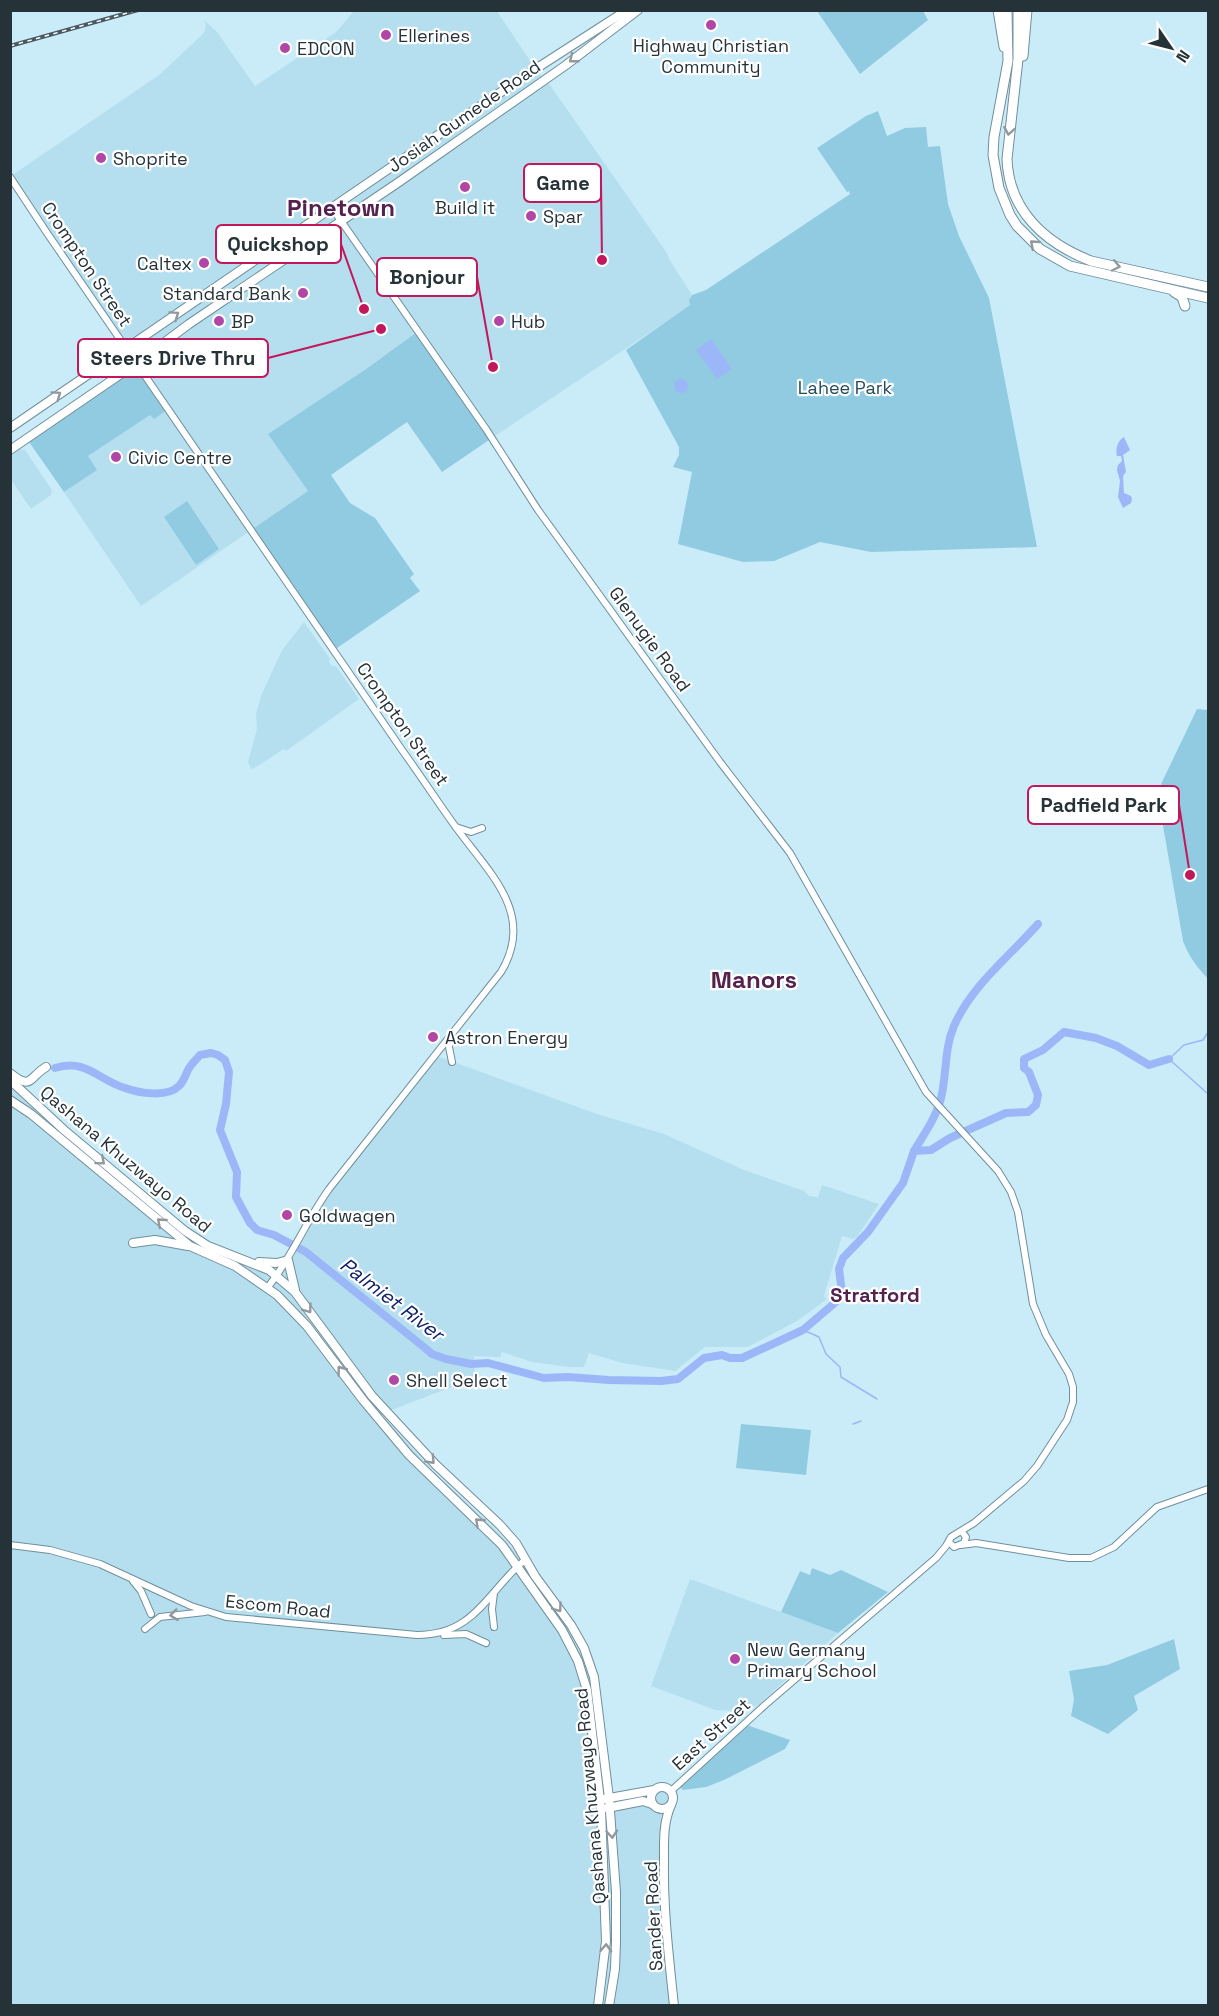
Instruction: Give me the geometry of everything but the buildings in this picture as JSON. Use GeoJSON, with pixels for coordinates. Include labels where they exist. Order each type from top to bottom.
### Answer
{"type":"FeatureCollection","features":[{"type":"Feature","properties":{"kind":"highway"},"geometry":{"type":"LineString","coordinates":[[998,10],[1003,39],[1005,80]]}},
{"type":"Feature","properties":{"kind":"highway"},"geometry":{"type":"LineString","coordinates":[[1007,10],[1009,41],[1005,80],[993,146],[994,167],[1004,201],[1017,226],[1040,249],[1070,266],[1165,288],[1180,295],[1185,306],[1189,300],[1198,295],[1209,298]]}},
{"type":"Feature","properties":{"kind":"highway"},"geometry":{"type":"LineString","coordinates":[[1013,109],[1018,59],[1018,10]]}},
{"type":"Feature","properties":{"kind":"highway"},"geometry":{"type":"LineString","coordinates":[[1027,10],[1025,44],[1007,149],[1007,172],[1018,204],[1038,230],[1062,249],[1090,261],[1209,287]]}},
{"type":"Feature","properties":{"kind":"main road","name":"Josiah Gumede Road"},"geometry":{"type":"LineString","coordinates":[[10,428],[528,74],[632,12]]}},
{"type":"Feature","properties":{"kind":"main road","name":"Josiah Gumede Road"},"geometry":{"type":"LineString","coordinates":[[10,450],[137,363],[218,303],[294,251],[342,222],[566,65],[632,12]]}},
{"type":"Feature","properties":{"kind":"main road"},"geometry":{"type":"LineString","coordinates":[[10,1073],[26,1083],[33,1080],[46,1067]]}},
{"type":"Feature","properties":{"kind":"main road","name":"Qashana Khuzwayo Road"},"geometry":{"type":"LineString","coordinates":[[10,1080],[64,1130],[184,1231],[207,1245],[252,1261],[277,1276],[296,1292],[372,1396],[436,1465],[500,1525],[526,1559],[574,1631],[588,1659],[598,1696],[609,1798]]}},
{"type":"Feature","properties":{"kind":"main road","name":"Qashana Khuzwayo Road"},"geometry":{"type":"LineString","coordinates":[[10,1100],[31,1114],[190,1246],[235,1266],[268,1287],[307,1326],[363,1400],[409,1455],[488,1530],[518,1565],[562,1630],[582,1671],[588,1696],[616,1892],[615,1969],[609,2006]]}},
{"type":"Feature","properties":{"kind":"main road"},"geometry":{"type":"LineString","coordinates":[[133,1243],[155,1240],[190,1246]]}},
{"type":"Feature","properties":{"kind":"main road"},"geometry":{"type":"LineString","coordinates":[[252,1261],[274,1263],[288,1260],[296,1292]]}},
{"type":"Feature","properties":{"kind":"main road"},"geometry":{"type":"LineString","coordinates":[[664,1787],[670,1791],[673,1798],[671,1805],[664,1809],[643,1801],[603,1806],[609,1798],[664,1787]]}},
{"type":"Feature","properties":{"kind":"main road"},"geometry":{"type":"LineString","coordinates":[[654,1790],[650,1797],[654,1806]]}},
{"type":"Feature","properties":{"kind":"main road","name":"Sander Road"},"geometry":{"type":"LineString","coordinates":[[671,1805],[664,1825],[665,1918],[674,2006]]}},
{"type":"Feature","properties":{"kind":"main road","name":"Qashana Khuzwayo Road"},"geometry":{"type":"LineString","coordinates":[[598,2006],[606,1941],[603,1806]]}},
{"type":"Feature","properties":{"kind":"main road","name":"Sander Road"},"geometry":{"type":"LineString","coordinates":[[654,1806],[664,1825]]}},
{"type":"Feature","properties":{"kind":"street","name":"Crompton Street"},"geometry":{"type":"LineString","coordinates":[[10,177],[455,827],[483,861],[510,906],[514,924],[513,944],[508,961],[329,1189],[311,1215],[288,1260],[268,1287]]}},
{"type":"Feature","properties":{"kind":"street","name":"Glenugie Road"},"geometry":{"type":"LineString","coordinates":[[332,208],[486,429],[538,510],[714,753],[790,853],[920,1082],[934,1102],[998,1171],[1011,1192],[1022,1233],[1028,1285],[1033,1304],[1046,1335],[1069,1374],[1074,1397],[1069,1415],[1037,1466],[965,1536]]}},
{"type":"Feature","properties":{"kind":"street"},"geometry":{"type":"LineString","coordinates":[[455,827],[471,832],[482,828]]}},
{"type":"Feature","properties":{"kind":"street"},"geometry":{"type":"LineString","coordinates":[[450,1037],[449,1053],[452,1062]]}},
{"type":"Feature","properties":{"kind":"street"},"geometry":{"type":"LineString","coordinates":[[951,1545],[976,1544],[1069,1558],[1091,1558],[1117,1545],[1157,1507],[1209,1489]]}},
{"type":"Feature","properties":{"kind":"street"},"geometry":{"type":"LineString","coordinates":[[961,1545],[965,1536],[976,1544]]}},
{"type":"Feature","properties":{"kind":"street","name":"East Street"},"geometry":{"type":"LineString","coordinates":[[670,1791],[951,1545],[951,1537],[965,1536]]}},
{"type":"Feature","properties":{"kind":"street","name":"Escom Road"},"geometry":{"type":"LineString","coordinates":[[10,1545],[36,1547],[100,1564],[208,1612],[226,1617],[397,1634],[435,1635],[466,1620],[526,1559]]}},
{"type":"Feature","properties":{"kind":"street"},"geometry":{"type":"LineString","coordinates":[[131,1578],[141,1591],[151,1614]]}},
{"type":"Feature","properties":{"kind":"street"},"geometry":{"type":"LineString","coordinates":[[494,1593],[492,1606],[494,1628]]}},
{"type":"Feature","properties":{"kind":"street"},"geometry":{"type":"LineString","coordinates":[[145,1629],[160,1617],[208,1612]]}},
{"type":"Feature","properties":{"kind":"street"},"geometry":{"type":"LineString","coordinates":[[435,1635],[466,1634],[486,1643]]}},
{"type":"Feature","properties":{"kind":"shaded area"},"geometry":{"type":"Polygon","coordinates":[[[354,11],[497,11],[667,253],[692,295],[691,305],[492,438],[417,331],[366,369],[269,434],[308,491],[141,606],[64,492],[96,470],[88,456],[150,414],[168,410],[11,176],[159,75],[204,33],[206,26],[204,20],[217,32],[255,86],[336,32],[354,11]]]}},
{"type":"Feature","properties":{"kind":"shaded area"},"geometry":{"type":"Polygon","coordinates":[[[20,449],[25,450],[52,490],[51,495],[31,509],[11,480],[11,455],[20,449]]]}},
{"type":"Feature","properties":{"kind":"shaded area"},"geometry":{"type":"Polygon","coordinates":[[[304,622],[330,659],[329,662],[332,666],[336,666],[359,699],[286,751],[284,749],[251,769],[248,762],[257,729],[256,714],[261,696],[282,650],[304,622]]]}},
{"type":"Feature","properties":{"kind":"shaded area"},"geometry":{"type":"Polygon","coordinates":[[[434,1055],[597,1114],[664,1134],[744,1170],[804,1191],[809,1196],[818,1197],[822,1185],[879,1204],[857,1237],[853,1239],[842,1236],[824,1296],[827,1299],[797,1321],[748,1347],[705,1347],[675,1371],[622,1363],[589,1353],[584,1367],[532,1362],[502,1352],[500,1357],[474,1356],[475,1381],[449,1388],[381,1414],[432,1470],[497,1531],[523,1561],[570,1626],[594,1677],[609,1798],[677,1785],[672,1792],[664,1826],[674,2005],[11,2005],[10,1080],[184,1231],[276,1276],[311,1215],[434,1055]]]}},
{"type":"Feature","properties":{"kind":"shaded area","name":"New Germany Primary School"},"geometry":{"type":"Polygon","coordinates":[[[690,1579],[838,1633],[758,1705],[740,1711],[715,1710],[651,1686],[690,1579]]]}},
{"type":"Feature","properties":{"kind":"green space"},"geometry":{"type":"Polygon","coordinates":[[[817,11],[923,11],[928,20],[860,74],[817,11]]]}},
{"type":"Feature","properties":{"kind":"green space","name":"Lahee Park"},"geometry":{"type":"Polygon","coordinates":[[[878,111],[887,136],[905,128],[926,127],[928,147],[940,146],[948,204],[959,236],[989,298],[1037,547],[871,552],[820,542],[774,561],[743,562],[678,544],[692,472],[673,467],[679,455],[679,447],[626,350],[690,305],[689,300],[692,295],[706,290],[850,194],[817,148],[866,116],[878,111]]]}},
{"type":"Feature","properties":{"kind":"green space"},"geometry":{"type":"Polygon","coordinates":[[[418,331],[492,438],[442,472],[407,422],[331,475],[350,503],[375,518],[414,574],[410,578],[420,591],[334,650],[251,530],[308,491],[268,434],[366,369],[418,331]]]}},
{"type":"Feature","properties":{"kind":"green space"},"geometry":{"type":"Polygon","coordinates":[[[137,363],[168,409],[154,419],[150,415],[88,456],[97,470],[64,492],[27,439],[137,363]]]}},
{"type":"Feature","properties":{"kind":"green space"},"geometry":{"type":"Polygon","coordinates":[[[187,501],[219,549],[196,565],[164,517],[187,501]]]}},
{"type":"Feature","properties":{"kind":"green space"},"geometry":{"type":"Polygon","coordinates":[[[1197,709],[1208,710],[1208,979],[1188,952],[1183,941],[1158,797],[1162,782],[1197,709]]]}},
{"type":"Feature","properties":{"kind":"green space"},"geometry":{"type":"Polygon","coordinates":[[[741,1424],[811,1430],[806,1475],[736,1468],[741,1424]]]}},
{"type":"Feature","properties":{"kind":"green space"},"geometry":{"type":"Polygon","coordinates":[[[812,1568],[830,1575],[841,1570],[888,1592],[838,1633],[781,1612],[800,1571],[810,1575],[812,1568]]]}},
{"type":"Feature","properties":{"kind":"green space"},"geometry":{"type":"Polygon","coordinates":[[[1174,1639],[1180,1669],[1134,1696],[1138,1710],[1108,1734],[1071,1716],[1074,1699],[1069,1671],[1107,1665],[1174,1639]]]}},
{"type":"Feature","properties":{"kind":"green space"},"geometry":{"type":"Polygon","coordinates":[[[744,1724],[790,1740],[785,1749],[724,1780],[706,1787],[683,1790],[677,1785],[744,1724]]]}},
{"type":"Feature","properties":{"kind":"water"},"geometry":{"type":"Polygon","coordinates":[[[711,339],[732,369],[717,379],[696,350],[711,339]]]}},
{"type":"Feature","properties":{"kind":"water"},"geometry":{"type":"Polygon","coordinates":[[[678,379],[684,379],[688,386],[684,393],[678,393],[674,389],[674,383],[678,379]]]}},
{"type":"Feature","properties":{"kind":"water"},"geometry":{"type":"Polygon","coordinates":[[[1124,437],[1130,450],[1123,455],[1126,472],[1123,476],[1124,493],[1132,499],[1131,503],[1123,508],[1118,497],[1120,481],[1117,470],[1122,461],[1121,456],[1117,456],[1116,450],[1124,437]]]}},
{"type":"Feature","properties":{"kind":"waterway","name":"Palmiet River"},"geometry":{"type":"LineString","coordinates":[[914,1151],[939,1105],[951,1035],[962,1011],[981,984],[1038,924]]}},
{"type":"Feature","properties":{"kind":"waterway","name":"Palmiet River"},"geometry":{"type":"LineString","coordinates":[[55,1068],[66,1066],[84,1068],[125,1088],[145,1093],[160,1093],[174,1090],[179,1086],[189,1068],[200,1055],[211,1053],[218,1055],[225,1060],[229,1072],[226,1104],[220,1130],[237,1172],[236,1197],[250,1223],[257,1230],[274,1235],[306,1252],[432,1354],[471,1364],[488,1363],[544,1378],[661,1381],[678,1379],[704,1358],[722,1355],[742,1358],[803,1330],[837,1301],[842,1293],[839,1269],[843,1258],[868,1232],[903,1183],[914,1151],[931,1150],[950,1138],[1006,1113],[1028,1112],[1036,1105],[1038,1095],[1029,1072],[1024,1068],[1024,1059],[1043,1050],[1064,1032],[1096,1038],[1117,1046],[1149,1065],[1169,1059]]}},
{"type":"Feature","properties":{"kind":"waterway","name":"Palmiet River"},"geometry":{"type":"LineString","coordinates":[[1208,1032],[1203,1040],[1184,1045],[1169,1059],[1208,1094]]}},
{"type":"Feature","properties":{"kind":"waterway"},"geometry":{"type":"LineString","coordinates":[[803,1330],[819,1337],[826,1354],[840,1367],[841,1377],[877,1399]]}},
{"type":"Feature","properties":{"kind":"waterway"},"geometry":{"type":"LineString","coordinates":[[853,1424],[861,1421]]}},
{"type":"Feature","properties":{"kind":"railway"},"geometry":{"type":"LineString","coordinates":[[10,46],[138,10]]}},
{"type":"Feature","properties":{"kind":"place","name":"Highway Christian Community"},"geometry":{"type":"Point","coordinates":[711,25]}},
{"type":"Feature","properties":{"kind":"place","name":"Ellerines"},"geometry":{"type":"Point","coordinates":[386,35]}},
{"type":"Feature","properties":{"kind":"place","name":"EDCON"},"geometry":{"type":"Point","coordinates":[285,48]}},
{"type":"Feature","properties":{"kind":"place","name":"Shoprite"},"geometry":{"type":"Point","coordinates":[101,158]}},
{"type":"Feature","properties":{"kind":"place","name":"Build it"},"geometry":{"type":"Point","coordinates":[465,187]}},
{"type":"Feature","properties":{"kind":"place","name":"Spar"},"geometry":{"type":"Point","coordinates":[531,216]}},
{"type":"Feature","properties":{"kind":"place","name":"Game"},"geometry":{"type":"Point","coordinates":[602,260]}},
{"type":"Feature","properties":{"kind":"place","name":"Caltex"},"geometry":{"type":"Point","coordinates":[204,263]}},
{"type":"Feature","properties":{"kind":"place","name":"Standard Bank"},"geometry":{"type":"Point","coordinates":[303,293]}},
{"type":"Feature","properties":{"kind":"place","name":"Quickshop"},"geometry":{"type":"Point","coordinates":[364,309]}},
{"type":"Feature","properties":{"kind":"place","name":"BP"},"geometry":{"type":"Point","coordinates":[219,321]}},
{"type":"Feature","properties":{"kind":"place","name":"Hub"},"geometry":{"type":"Point","coordinates":[499,321]}},
{"type":"Feature","properties":{"kind":"place","name":"Steers Drive Thru"},"geometry":{"type":"Point","coordinates":[381,329]}},
{"type":"Feature","properties":{"kind":"place","name":"Bonjour"},"geometry":{"type":"Point","coordinates":[493,367]}},
{"type":"Feature","properties":{"kind":"place","name":"Civic Centre"},"geometry":{"type":"Point","coordinates":[116,457]}},
{"type":"Feature","properties":{"kind":"place","name":"Padfield Park"},"geometry":{"type":"Point","coordinates":[1190,875]}},
{"type":"Feature","properties":{"kind":"place","name":"Astron Energy"},"geometry":{"type":"Point","coordinates":[433,1037]}},
{"type":"Feature","properties":{"kind":"place","name":"Goldwagen"},"geometry":{"type":"Point","coordinates":[287,1215]}},
{"type":"Feature","properties":{"kind":"place","name":"Shell Select"},"geometry":{"type":"Point","coordinates":[394,1380]}},
{"type":"Feature","properties":{"kind":"place","name":"New Germany Primary School"},"geometry":{"type":"Point","coordinates":[735,1659]}},
{"type":"Feature","properties":{"kind":"district","name":"Pinetown"},"geometry":{"type":"Point","coordinates":[341,207]}},
{"type":"Feature","properties":{"kind":"district","name":"Manors"},"geometry":{"type":"Point","coordinates":[754,979]}},
{"type":"Feature","properties":{"kind":"district","name":"Stratford"},"geometry":{"type":"Point","coordinates":[875,1295]}}]}
